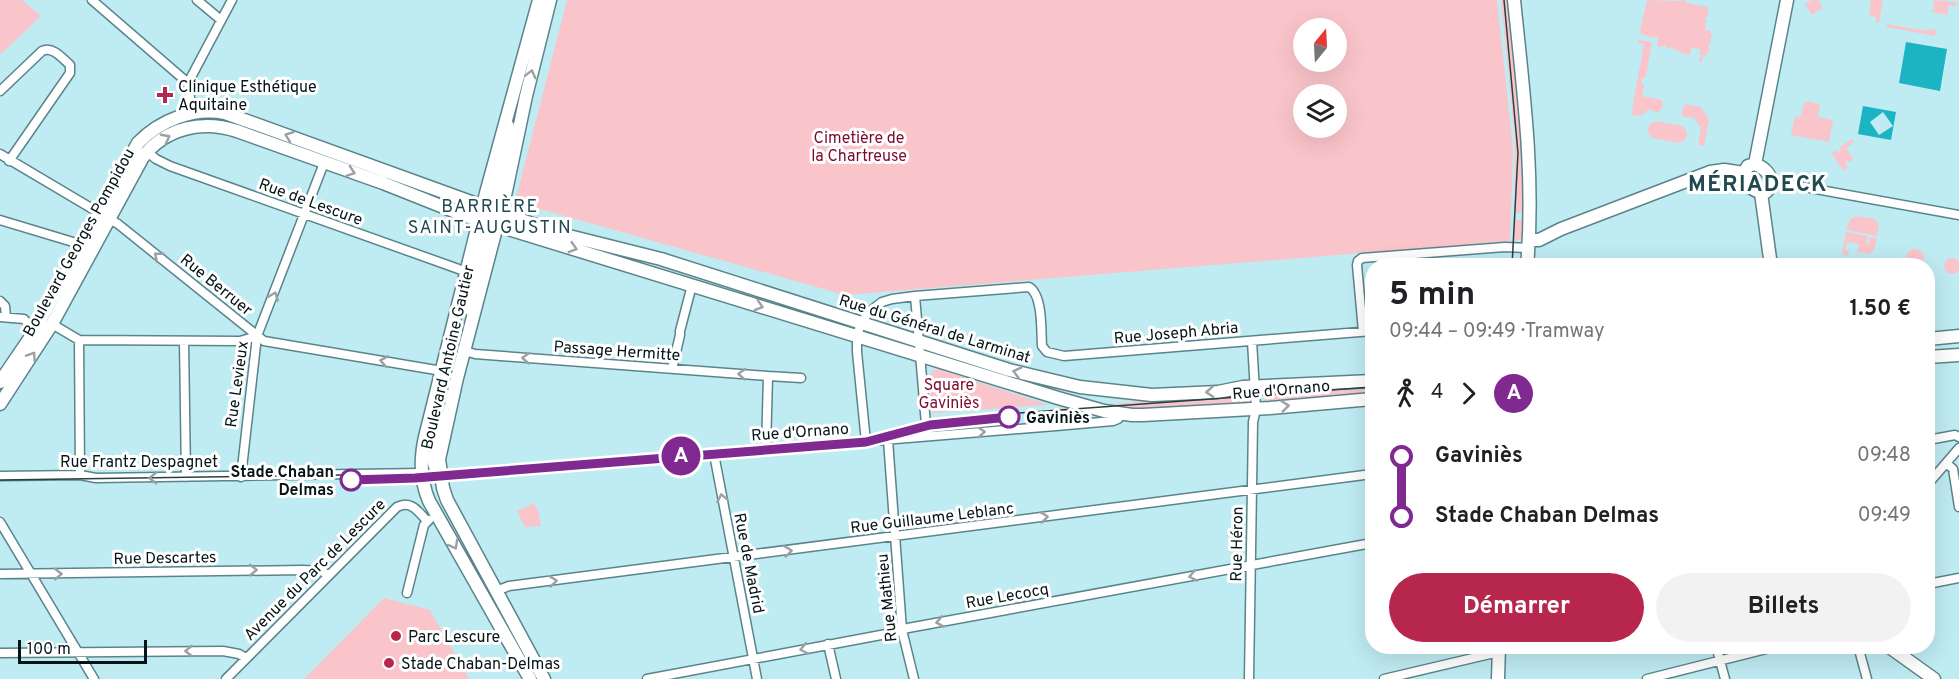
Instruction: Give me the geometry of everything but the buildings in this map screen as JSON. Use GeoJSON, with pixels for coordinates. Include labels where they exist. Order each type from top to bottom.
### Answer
{"type":"FeatureCollection","features":[{"type":"Feature","properties":{"kind":"main road","name":"Boulevard Antoine Gautier"},"geometry":{"type":"LineString","coordinates":[[492,218],[483,206],[539,0]]}},
{"type":"Feature","properties":{"kind":"main road","name":"Boulevard Antoine Gautier"},"geometry":{"type":"LineString","coordinates":[[441,476],[442,446],[456,378],[466,345],[492,218],[550,0]]}},
{"type":"Feature","properties":{"kind":"main road"},"geometry":{"type":"LineString","coordinates":[[1514,0],[1529,148],[1528,258]]}},
{"type":"Feature","properties":{"kind":"main road"},"geometry":{"type":"LineString","coordinates":[[1755,165],[1787,0]]}},
{"type":"Feature","properties":{"kind":"main road"},"geometry":{"type":"LineString","coordinates":[[492,218],[506,146],[511,101]]}},
{"type":"Feature","properties":{"kind":"main road","name":"Boulevard Georges Pompidou"},"geometry":{"type":"LineString","coordinates":[[0,404],[52,324],[138,143],[153,130],[192,113],[215,111],[225,113],[483,206]]}},
{"type":"Feature","properties":{"kind":"main road","name":"Boulevard Georges Pompidou"},"geometry":{"type":"LineString","coordinates":[[0,382],[32,335],[81,246],[147,152],[158,142],[188,128],[212,125],[237,131],[324,163],[492,218]]}},
{"type":"Feature","properties":{"kind":"main road"},"geometry":{"type":"LineString","coordinates":[[1755,165],[1765,170],[1771,181],[1769,190],[1761,193],[1751,187],[1744,177],[1748,166],[1755,165]]}},
{"type":"Feature","properties":{"kind":"main road"},"geometry":{"type":"LineString","coordinates":[[1529,239],[1710,172],[1724,170],[1744,173]]}},
{"type":"Feature","properties":{"kind":"main road"},"geometry":{"type":"LineString","coordinates":[[1761,193],[1770,258]]}},
{"type":"Feature","properties":{"kind":"main road","name":"Boulevard Antoine Gautier"},"geometry":{"type":"LineString","coordinates":[[492,218],[467,272],[422,450],[422,473],[432,518],[530,679]]}},
{"type":"Feature","properties":{"kind":"main road","name":"Rue du Général de Larminat"},"geometry":{"type":"LineString","coordinates":[[492,218],[692,285],[1058,398],[1122,414]]}},
{"type":"Feature","properties":{"kind":"main road","name":"Rue du Général de Larminat"},"geometry":{"type":"LineString","coordinates":[[492,218],[662,259],[1009,370],[1061,383],[1099,390],[1152,395],[1365,381]]}},
{"type":"Feature","properties":{"kind":"main road"},"geometry":{"type":"LineString","coordinates":[[1935,338],[1959,336]]}},
{"type":"Feature","properties":{"kind":"main road"},"geometry":{"type":"LineString","coordinates":[[1935,357],[1959,355]]}},
{"type":"Feature","properties":{"kind":"main road","name":"Rue d'Ornano"},"geometry":{"type":"LineString","coordinates":[[1122,414],[1256,409],[1365,400]]}},
{"type":"Feature","properties":{"kind":"main road"},"geometry":{"type":"LineString","coordinates":[[441,476],[447,500],[544,679]]}},
{"type":"Feature","properties":{"kind":"main road"},"geometry":{"type":"LineString","coordinates":[[1498,679],[1499,654]]}},
{"type":"Feature","properties":{"kind":"main road"},"geometry":{"type":"LineString","coordinates":[[1899,654],[1934,679]]}},
{"type":"Feature","properties":{"kind":"street"},"geometry":{"type":"LineString","coordinates":[[92,0],[188,83]]}},
{"type":"Feature","properties":{"kind":"street"},"geometry":{"type":"LineString","coordinates":[[197,0],[221,20]]}},
{"type":"Feature","properties":{"kind":"street"},"geometry":{"type":"LineString","coordinates":[[192,113],[188,83],[232,0]]}},
{"type":"Feature","properties":{"kind":"street"},"geometry":{"type":"LineString","coordinates":[[0,91],[42,51],[47,49],[52,50],[70,65],[70,73],[9,161]]}},
{"type":"Feature","properties":{"kind":"street"},"geometry":{"type":"LineString","coordinates":[[511,101],[526,96]]}},
{"type":"Feature","properties":{"kind":"street","name":"Rue de Lescure"},"geometry":{"type":"LineString","coordinates":[[147,152],[170,166],[467,272]]}},
{"type":"Feature","properties":{"kind":"street","name":"Rue Berruer"},"geometry":{"type":"LineString","coordinates":[[0,154],[124,228],[264,341],[442,371]]}},
{"type":"Feature","properties":{"kind":"street","name":"Rue Levieux"},"geometry":{"type":"LineString","coordinates":[[241,477],[257,336],[324,163]]}},
{"type":"Feature","properties":{"kind":"street"},"geometry":{"type":"LineString","coordinates":[[1771,181],[1959,215]]}},
{"type":"Feature","properties":{"kind":"street"},"geometry":{"type":"LineString","coordinates":[[0,220],[81,246]]}},
{"type":"Feature","properties":{"kind":"street"},"geometry":{"type":"LineString","coordinates":[[1365,310],[1358,261],[1362,258],[1514,246],[1529,239]]}},
{"type":"Feature","properties":{"kind":"street"},"geometry":{"type":"LineString","coordinates":[[672,369],[692,285]]}},
{"type":"Feature","properties":{"kind":"street","name":"Rue Joseph Abria"},"geometry":{"type":"LineString","coordinates":[[915,296],[1025,287],[1033,290],[1038,297],[1042,346],[1047,352],[1064,356],[1365,331]]}},
{"type":"Feature","properties":{"kind":"street"},"geometry":{"type":"LineString","coordinates":[[866,442],[857,336],[861,323],[869,312],[882,302],[915,296],[927,436]]}},
{"type":"Feature","properties":{"kind":"street"},"geometry":{"type":"LineString","coordinates":[[0,301],[5,306],[3,317],[21,317],[27,320],[32,335]]}},
{"type":"Feature","properties":{"kind":"street"},"geometry":{"type":"LineString","coordinates":[[52,324],[79,340],[240,341],[257,336]]}},
{"type":"Feature","properties":{"kind":"street"},"geometry":{"type":"LineString","coordinates":[[857,336],[871,336],[899,343],[920,342]]}},
{"type":"Feature","properties":{"kind":"street"},"geometry":{"type":"LineString","coordinates":[[79,340],[80,475]]}},
{"type":"Feature","properties":{"kind":"street"},"geometry":{"type":"LineString","coordinates":[[184,341],[186,477]]}},
{"type":"Feature","properties":{"kind":"street"},"geometry":{"type":"LineString","coordinates":[[1252,341],[1255,387]]}},
{"type":"Feature","properties":{"kind":"street","name":"Passage Hermitte"},"geometry":{"type":"LineString","coordinates":[[466,345],[475,354],[801,378]]}},
{"type":"Feature","properties":{"kind":"street","name":"Boulevard Antoine Gautier"},"geometry":{"type":"LineString","coordinates":[[441,476],[434,470],[431,455],[440,409],[442,371]]}},
{"type":"Feature","properties":{"kind":"street"},"geometry":{"type":"LineString","coordinates":[[766,450],[768,376]]}},
{"type":"Feature","properties":{"kind":"street","name":"Rue Héron"},"geometry":{"type":"LineString","coordinates":[[1249,679],[1255,387]]}},
{"type":"Feature","properties":{"kind":"street","name":"Rue d'Ornano"},"geometry":{"type":"LineString","coordinates":[[441,476],[1113,421],[1122,414]]}},
{"type":"Feature","properties":{"kind":"street"},"geometry":{"type":"LineString","coordinates":[[1935,439],[1955,435],[1959,437]]}},
{"type":"Feature","properties":{"kind":"street","name":"Rue Mathieu"},"geometry":{"type":"LineString","coordinates":[[888,441],[902,630],[914,679]]}},
{"type":"Feature","properties":{"kind":"street"},"geometry":{"type":"LineString","coordinates":[[1935,476],[1959,448]]}},
{"type":"Feature","properties":{"kind":"street","name":"Rue de Madrid"},"geometry":{"type":"LineString","coordinates":[[714,454],[757,679]]}},
{"type":"Feature","properties":{"kind":"street"},"geometry":{"type":"LineString","coordinates":[[1946,463],[1953,469],[1959,507]]}},
{"type":"Feature","properties":{"kind":"street","name":"Rue Frantz Despagnet"},"geometry":{"type":"LineString","coordinates":[[0,476],[241,477],[422,473]]}},
{"type":"Feature","properties":{"kind":"street","name":"Rue Guillaume Leblanc"},"geometry":{"type":"LineString","coordinates":[[496,591],[509,586],[1365,475]]}},
{"type":"Feature","properties":{"kind":"street","name":"Avenue du Parc de Lescure"},"geometry":{"type":"LineString","coordinates":[[226,679],[397,507],[405,504],[432,518]]}},
{"type":"Feature","properties":{"kind":"street"},"geometry":{"type":"LineString","coordinates":[[407,593],[424,525],[432,518]]}},
{"type":"Feature","properties":{"kind":"street"},"geometry":{"type":"LineString","coordinates":[[0,522],[94,679]]}},
{"type":"Feature","properties":{"kind":"street","name":"Rue Lecocq"},"geometry":{"type":"LineString","coordinates":[[647,679],[1365,544]]}},
{"type":"Feature","properties":{"kind":"street","name":"Rue Descartes"},"geometry":{"type":"LineString","coordinates":[[0,574],[303,570],[321,571],[329,575]]}},
{"type":"Feature","properties":{"kind":"street"},"geometry":{"type":"LineString","coordinates":[[1935,583],[1959,578]]}},
{"type":"Feature","properties":{"kind":"street"},"geometry":{"type":"LineString","coordinates":[[828,644],[836,679]]}},
{"type":"Feature","properties":{"kind":"street"},"geometry":{"type":"LineString","coordinates":[[0,653],[223,651],[246,658]]}},
{"type":"Feature","properties":{"kind":"street"},"geometry":{"type":"LineString","coordinates":[[1384,679],[1490,654]]}},
{"type":"Feature","properties":{"kind":"street"},"geometry":{"type":"LineString","coordinates":[[1718,654],[1725,679]]}},
{"type":"Feature","properties":{"kind":"street"},"geometry":{"type":"LineString","coordinates":[[1647,679],[1747,654]]}},
{"type":"Feature","properties":{"kind":"street"},"geometry":{"type":"LineString","coordinates":[[1860,654],[1867,679]]}},
{"type":"Feature","properties":{"kind":"green space"},"geometry":{"type":"Polygon","coordinates":[[[0,0],[22,0],[41,16],[1,54],[0,52],[0,0]]]}},
{"type":"Feature","properties":{"kind":"green space","name":"Cimetière de la Chartreuse"},"geometry":{"type":"Polygon","coordinates":[[[567,0],[1497,0],[1513,149],[1510,241],[845,295],[515,202],[567,0]]]}},
{"type":"Feature","properties":{"kind":"green space"},"geometry":{"type":"Polygon","coordinates":[[[1501,0],[1510,0],[1523,136],[1525,213],[1514,213],[1515,138],[1501,0]]]}},
{"type":"Feature","properties":{"kind":"green space"},"geometry":{"type":"Polygon","coordinates":[[[1647,0],[1685,0],[1687,3],[1708,7],[1705,30],[1711,31],[1713,35],[1710,39],[1711,44],[1708,46],[1710,52],[1707,52],[1706,56],[1703,55],[1702,62],[1699,62],[1701,49],[1691,48],[1690,55],[1680,53],[1672,46],[1669,49],[1665,45],[1657,46],[1658,38],[1642,35],[1640,32],[1647,0]]]}},
{"type":"Feature","properties":{"kind":"green space"},"geometry":{"type":"Polygon","coordinates":[[[1811,0],[1818,0],[1823,7],[1812,15],[1805,4],[1811,0]]]}},
{"type":"Feature","properties":{"kind":"green space"},"geometry":{"type":"Polygon","coordinates":[[[1869,0],[1883,0],[1879,23],[1875,22],[1876,17],[1869,15],[1871,3],[1869,0]]]}},
{"type":"Feature","properties":{"kind":"green space"},"geometry":{"type":"Polygon","coordinates":[[[1934,0],[1957,2],[1955,6],[1949,5],[1947,15],[1931,12],[1935,7],[1934,0]]]}},
{"type":"Feature","properties":{"kind":"green space"},"geometry":{"type":"Polygon","coordinates":[[[1887,24],[1927,31],[1928,29],[1936,30],[1935,36],[1887,27],[1887,24]]]}},
{"type":"Feature","properties":{"kind":"green space"},"geometry":{"type":"Polygon","coordinates":[[[1638,40],[1652,42],[1646,76],[1641,80],[1644,86],[1642,96],[1662,100],[1663,107],[1657,113],[1649,109],[1641,116],[1631,115],[1644,44],[1638,43],[1638,40]]]}},
{"type":"Feature","properties":{"kind":"green space"},"geometry":{"type":"Polygon","coordinates":[[[1805,101],[1820,104],[1818,117],[1833,120],[1829,142],[1791,135],[1795,116],[1800,117],[1805,101]]]}},
{"type":"Feature","properties":{"kind":"green space"},"geometry":{"type":"Polygon","coordinates":[[[1685,104],[1701,107],[1709,120],[1704,146],[1698,145],[1701,128],[1694,118],[1684,117],[1681,114],[1685,104]]]}},
{"type":"Feature","properties":{"kind":"green space"},"geometry":{"type":"Polygon","coordinates":[[[1655,121],[1683,126],[1687,132],[1686,139],[1680,143],[1652,138],[1648,132],[1649,125],[1655,121]]]}},
{"type":"Feature","properties":{"kind":"green space"},"geometry":{"type":"Polygon","coordinates":[[[1852,139],[1854,142],[1846,148],[1853,159],[1851,162],[1847,160],[1845,162],[1848,168],[1844,171],[1831,153],[1836,150],[1838,153],[1841,150],[1839,148],[1852,139]]]}},
{"type":"Feature","properties":{"kind":"green space"},"geometry":{"type":"Polygon","coordinates":[[[1857,216],[1875,219],[1879,225],[1877,236],[1846,230],[1850,219],[1857,216]]]}},
{"type":"Feature","properties":{"kind":"green space"},"geometry":{"type":"Polygon","coordinates":[[[1514,220],[1524,220],[1523,238],[1513,242],[1514,220]]]}},
{"type":"Feature","properties":{"kind":"green space"},"geometry":{"type":"Polygon","coordinates":[[[1846,232],[1868,236],[1866,244],[1868,245],[1870,237],[1877,238],[1874,250],[1869,254],[1857,252],[1859,244],[1847,242],[1845,250],[1849,251],[1848,256],[1842,254],[1846,232]]]}},
{"type":"Feature","properties":{"kind":"green space"},"geometry":{"type":"Polygon","coordinates":[[[1915,249],[1924,258],[1906,258],[1909,252],[1915,249]]]}},
{"type":"Feature","properties":{"kind":"green space"},"geometry":{"type":"Polygon","coordinates":[[[1949,258],[1955,258],[1960,266],[1958,272],[1949,274],[1944,269],[1944,263],[1949,258]]]}},
{"type":"Feature","properties":{"kind":"green space","name":"Square Gaviniès"},"geometry":{"type":"Polygon","coordinates":[[[938,369],[1046,405],[932,413],[929,377],[932,371],[938,369]]]}},
{"type":"Feature","properties":{"kind":"green space"},"geometry":{"type":"Polygon","coordinates":[[[1365,385],[1365,394],[1265,404],[1264,392],[1365,385]]]}},
{"type":"Feature","properties":{"kind":"green space"},"geometry":{"type":"Polygon","coordinates":[[[1248,392],[1249,404],[1134,413],[1102,405],[1248,392]]]}},
{"type":"Feature","properties":{"kind":"green space"},"geometry":{"type":"Polygon","coordinates":[[[1075,407],[1097,413],[1058,416],[1058,408],[1075,407]]]}},
{"type":"Feature","properties":{"kind":"green space"},"geometry":{"type":"Polygon","coordinates":[[[534,503],[541,526],[525,527],[517,511],[534,503]]]}},
{"type":"Feature","properties":{"kind":"green space","name":"Parc Lescure"},"geometry":{"type":"Polygon","coordinates":[[[384,598],[430,610],[469,679],[304,679],[384,598]]]}},
{"type":"Feature","properties":{"kind":"water"},"geometry":{"type":"Polygon","coordinates":[[[1906,42],[1947,49],[1940,91],[1899,83],[1906,42]]]}},
{"type":"Feature","properties":{"kind":"water"},"geometry":{"type":"Polygon","coordinates":[[[1863,106],[1896,112],[1891,140],[1858,134],[1863,106]],[[1883,112],[1870,122],[1879,135],[1893,126],[1883,112]]]}},
{"type":"Feature","properties":{"kind":"tram line"},"geometry":{"type":"LineString","coordinates":[[1504,0],[1518,153],[1512,258]]}},
{"type":"Feature","properties":{"kind":"tram line"},"geometry":{"type":"LineString","coordinates":[[0,480],[413,474],[870,437],[929,420],[1365,388]]}},
{"type":"Feature","properties":{"kind":"tram line","name":"A"},"geometry":{"type":"LineString","coordinates":[[351,480],[415,478],[866,442],[930,425],[1009,417]]}},
{"type":"Feature","properties":{"kind":"place","name":"Clinique Esthétique Aquitaine"},"geometry":{"type":"Point","coordinates":[165,95]}},
{"type":"Feature","properties":{"kind":"place","name":"Gaviniès"},"geometry":{"type":"Point","coordinates":[1009,417]}},
{"type":"Feature","properties":{"kind":"place","name":"Stade Chaban Delmas"},"geometry":{"type":"Point","coordinates":[351,480]}},
{"type":"Feature","properties":{"kind":"place","name":"Parc Lescure"},"geometry":{"type":"Point","coordinates":[396,636]}},
{"type":"Feature","properties":{"kind":"place","name":"Stade Chaban-Delmas"},"geometry":{"type":"Point","coordinates":[389,663]}},
{"type":"Feature","properties":{"kind":"district","name":"MÉRIADECK"},"geometry":{"type":"Point","coordinates":[1758,183]}},
{"type":"Feature","properties":{"kind":"district","name":"BARRIÈRE SAINT-AUGUSTIN"},"geometry":{"type":"Point","coordinates":[490,216]}}]}
